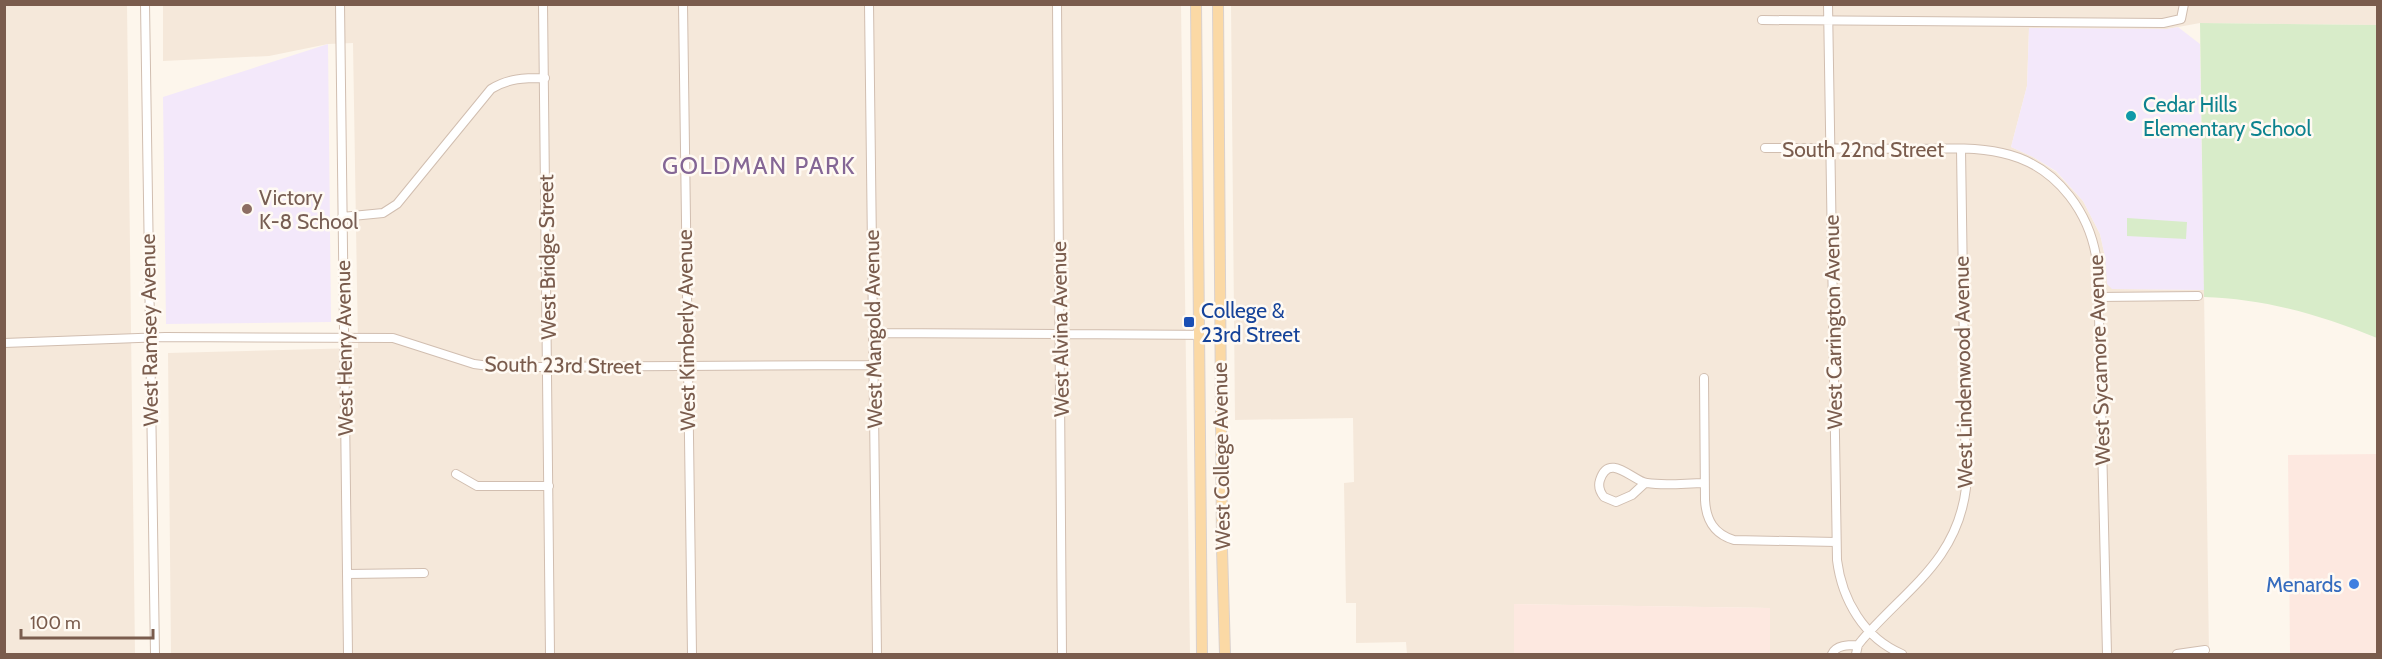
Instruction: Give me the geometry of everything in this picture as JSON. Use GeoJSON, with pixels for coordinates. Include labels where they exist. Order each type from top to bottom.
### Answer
{"type":"FeatureCollection","features":[{"type":"Feature","properties":{"kind":"main road","name":"West College Avenue"},"geometry":{"type":"LineString","coordinates":[[1196,4],[1203,654]]}},
{"type":"Feature","properties":{"kind":"main road","name":"West College Avenue"},"geometry":{"type":"LineString","coordinates":[[1218,4],[1220,335],[1226,654]]}},
{"type":"Feature","properties":{"kind":"street","name":"West Ramsey Avenue"},"geometry":{"type":"LineString","coordinates":[[145,4],[154,654]]}},
{"type":"Feature","properties":{"kind":"street","name":"West Henry Avenue"},"geometry":{"type":"LineString","coordinates":[[340,4],[348,654]]}},
{"type":"Feature","properties":{"kind":"street","name":"West Bridge Street"},"geometry":{"type":"LineString","coordinates":[[543,4],[550,654]]}},
{"type":"Feature","properties":{"kind":"street","name":"West Kimberly Avenue"},"geometry":{"type":"LineString","coordinates":[[683,4],[686,366],[692,654]]}},
{"type":"Feature","properties":{"kind":"street","name":"West Mangold Avenue"},"geometry":{"type":"LineString","coordinates":[[869,4],[877,654]]}},
{"type":"Feature","properties":{"kind":"street","name":"West Alvina Avenue"},"geometry":{"type":"LineString","coordinates":[[1057,4],[1062,654]]}},
{"type":"Feature","properties":{"kind":"street","name":"West Carrington Avenue"},"geometry":{"type":"LineString","coordinates":[[1828,4],[1836,542],[1839,578],[1844,592],[1869,632]]}},
{"type":"Feature","properties":{"kind":"street"},"geometry":{"type":"LineString","coordinates":[[1762,20],[2163,23],[2181,19],[2184,4]]}},
{"type":"Feature","properties":{"kind":"street"},"geometry":{"type":"LineString","coordinates":[[342,217],[383,213],[397,204],[491,89],[502,82],[513,79],[545,78]]}},
{"type":"Feature","properties":{"kind":"street","name":"South 22nd Street"},"geometry":{"type":"LineString","coordinates":[[1765,148],[1961,149]]}},
{"type":"Feature","properties":{"kind":"street","name":"West Sycamore Avenue"},"geometry":{"type":"LineString","coordinates":[[1961,149],[1990,151],[2022,159],[2040,168],[2076,203],[2092,232],[2097,254],[2107,654]]}},
{"type":"Feature","properties":{"kind":"street","name":"West Lindenwood Avenue"},"geometry":{"type":"LineString","coordinates":[[1858,645],[1943,554],[1953,536],[1964,506],[1966,488],[1961,149]]}},
{"type":"Feature","properties":{"kind":"street"},"geometry":{"type":"LineString","coordinates":[[2098,297],[2198,296]]}},
{"type":"Feature","properties":{"kind":"street"},"geometry":{"type":"LineString","coordinates":[[873,333],[1220,335]]}},
{"type":"Feature","properties":{"kind":"street","name":"South 23rd Street"},"geometry":{"type":"LineString","coordinates":[[4,343],[149,338],[343,336],[393,338],[474,364],[497,367],[873,365]]}},
{"type":"Feature","properties":{"kind":"street"},"geometry":{"type":"LineString","coordinates":[[1704,378],[1704,483],[1708,518],[1718,532],[1726,537],[1745,541],[1836,542]]}},
{"type":"Feature","properties":{"kind":"street"},"geometry":{"type":"LineString","coordinates":[[1645,483],[1632,495],[1616,502],[1604,497],[1599,488],[1602,476],[1611,468],[1624,470],[1645,483],[1704,483]]}},
{"type":"Feature","properties":{"kind":"street"},"geometry":{"type":"LineString","coordinates":[[456,474],[477,486],[549,486]]}},
{"type":"Feature","properties":{"kind":"street"},"geometry":{"type":"LineString","coordinates":[[347,574],[424,573]]}},
{"type":"Feature","properties":{"kind":"street"},"geometry":{"type":"LineString","coordinates":[[1869,632],[1880,642],[1902,654]]}},
{"type":"Feature","properties":{"kind":"street"},"geometry":{"type":"LineString","coordinates":[[1832,654],[1842,646],[1858,645],[1856,654]]}},
{"type":"Feature","properties":{"kind":"street"},"geometry":{"type":"LineString","coordinates":[[2177,654],[2205,650]]}},
{"type":"Feature","properties":{"kind":"shaded area"},"geometry":{"type":"Polygon","coordinates":[[[1231,4],[2377,5],[2377,25],[2200,23],[2167,29],[2029,28],[2027,86],[2011,147],[2033,157],[2056,172],[2083,201],[2100,234],[2112,289],[2204,290],[2209,654],[1770,654],[1770,608],[1514,604],[1514,654],[1407,654],[1406,642],[1356,643],[1356,603],[1346,603],[1344,483],[1354,482],[1353,418],[1235,420],[1231,4]]]}},
{"type":"Feature","properties":{"kind":"shaded area"},"geometry":{"type":"Polygon","coordinates":[[[4,5],[127,5],[135,654],[5,654],[4,5]]]}},
{"type":"Feature","properties":{"kind":"shaded area"},"geometry":{"type":"Polygon","coordinates":[[[163,5],[1181,5],[1190,654],[171,654],[168,353],[358,348],[353,43],[328,44],[269,56],[163,61],[163,5]]]}},
{"type":"Feature","properties":{"kind":"shaded area"},"geometry":{"type":"Polygon","coordinates":[[[2178,27],[2200,44],[2204,290],[2112,289],[2107,284],[2100,234],[2083,201],[2056,171],[2011,147],[2027,86],[2029,28],[2167,29],[2178,27]]]}},
{"type":"Feature","properties":{"kind":"shaded area","name":"Victory K-8 School"},"geometry":{"type":"Polygon","coordinates":[[[328,44],[331,322],[166,324],[163,97],[328,44]]]}},
{"type":"Feature","properties":{"kind":"shaded area"},"geometry":{"type":"Polygon","coordinates":[[[2377,454],[2377,654],[2290,654],[2288,455],[2377,454]]]}},
{"type":"Feature","properties":{"kind":"shaded area"},"geometry":{"type":"Polygon","coordinates":[[[1514,604],[1770,608],[1770,654],[1514,654],[1514,604]]]}},
{"type":"Feature","properties":{"kind":"green space"},"geometry":{"type":"Polygon","coordinates":[[[2200,23],[2377,25],[2377,338],[2314,315],[2293,310],[2249,301],[2204,297],[2200,23]]]}},
{"type":"Feature","properties":{"kind":"green space"},"geometry":{"type":"Polygon","coordinates":[[[2127,218],[2187,222],[2186,239],[2127,236],[2127,218]]]}},
{"type":"Feature","properties":{"kind":"place","name":"Cedar Hills Elementary School"},"geometry":{"type":"Point","coordinates":[2131,116]}},
{"type":"Feature","properties":{"kind":"place","name":"Victory K-8 School"},"geometry":{"type":"Point","coordinates":[247,209]}},
{"type":"Feature","properties":{"kind":"place","name":"College & 23rd Street"},"geometry":{"type":"Point","coordinates":[1189,322]}},
{"type":"Feature","properties":{"kind":"place","name":"Menards"},"geometry":{"type":"Point","coordinates":[2354,584]}},
{"type":"Feature","properties":{"kind":"district","name":"GOLDMAN PARK"},"geometry":{"type":"Point","coordinates":[759,165]}}]}
